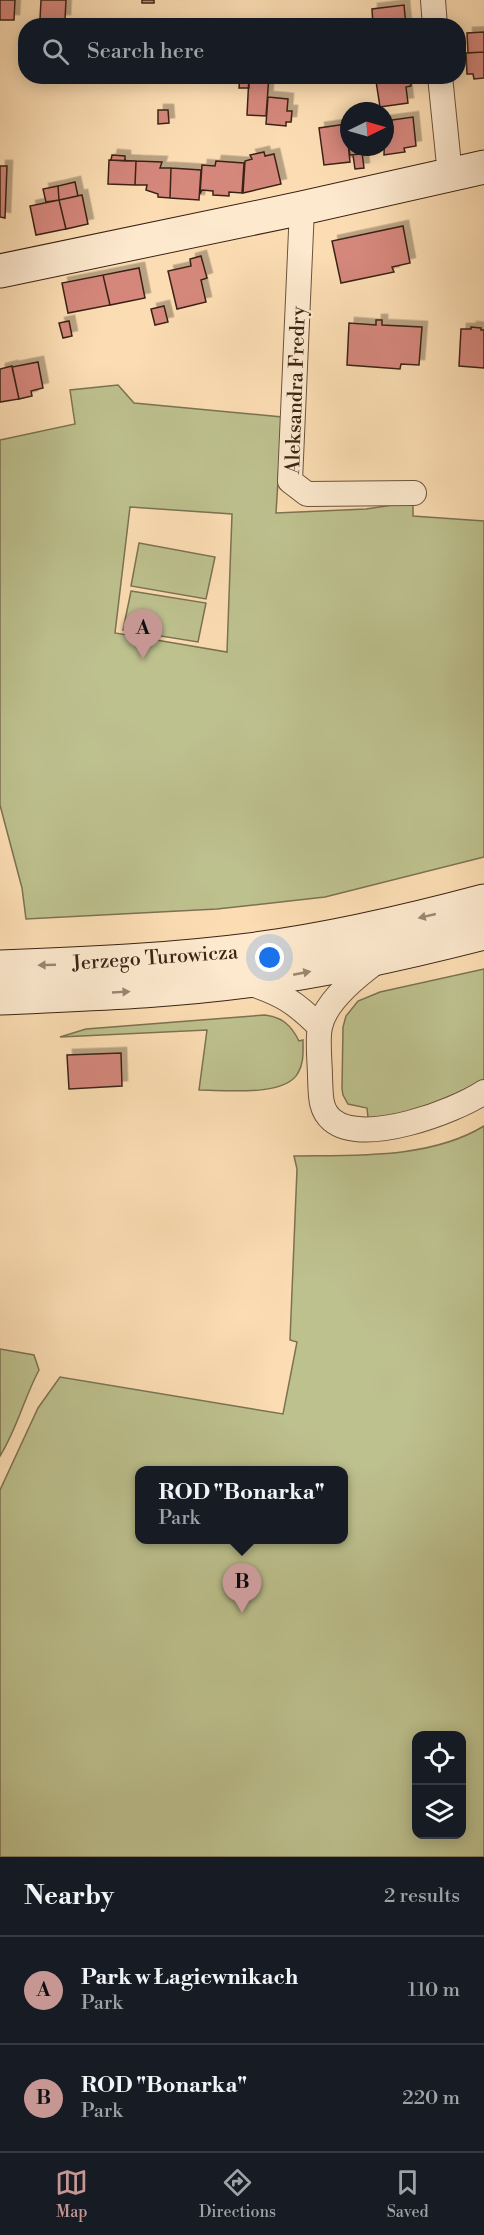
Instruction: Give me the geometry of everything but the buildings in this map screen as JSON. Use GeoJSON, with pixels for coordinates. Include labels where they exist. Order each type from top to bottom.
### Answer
{"type":"FeatureCollection","features":[{"type":"Feature","properties":{"kind":"main road"},"geometry":{"type":"LineString","coordinates":[[0,271],[302,208],[484,167]]}},
{"type":"Feature","properties":{"kind":"main road","name":"Jerzego Turowicza"},"geometry":{"type":"LineString","coordinates":[[0,967],[159,958],[257,949],[354,932],[484,901]]}},
{"type":"Feature","properties":{"kind":"main road","name":"Jerzego Turowicza"},"geometry":{"type":"LineString","coordinates":[[0,998],[144,991],[244,982],[380,958],[484,933]]}},
{"type":"Feature","properties":{"kind":"street"},"geometry":{"type":"LineString","coordinates":[[433,0],[434,18]]}},
{"type":"Feature","properties":{"kind":"street"},"geometry":{"type":"LineString","coordinates":[[441,84],[450,176]]}},
{"type":"Feature","properties":{"kind":"street","name":"Aleksandra Fredry"},"geometry":{"type":"LineString","coordinates":[[302,208],[290,481],[307,494],[414,493]]}},
{"type":"Feature","properties":{"kind":"street"},"geometry":{"type":"LineString","coordinates":[[380,958],[350,981],[320,1027],[321,1101],[326,1114],[337,1124],[346,1127],[369,1128],[408,1124],[447,1112],[484,1092]]}},
{"type":"Feature","properties":{"kind":"street"},"geometry":{"type":"LineString","coordinates":[[244,982],[278,993],[294,1002],[320,1027]]}},
{"type":"Feature","properties":{"kind":"green space"},"geometry":{"type":"Polygon","coordinates":[[[118,385],[134,403],[282,417],[276,513],[366,509],[413,502],[413,516],[484,521],[484,857],[325,897],[217,909],[26,919],[22,888],[0,805],[0,440],[75,424],[70,390],[118,385]],[[130,507],[115,633],[227,652],[232,514],[130,507]]]}},
{"type":"Feature","properties":{"kind":"green space"},"geometry":{"type":"Polygon","coordinates":[[[139,543],[215,557],[206,599],[131,586],[139,543]]]}},
{"type":"Feature","properties":{"kind":"green space"},"geometry":{"type":"Polygon","coordinates":[[[131,591],[206,603],[198,642],[123,630],[131,591]]]}},
{"type":"Feature","properties":{"kind":"green space"},"geometry":{"type":"Polygon","coordinates":[[[484,969],[484,1081],[409,1114],[368,1118],[367,1108],[348,1104],[342,1089],[343,1027],[346,1016],[358,1001],[380,992],[484,969]]]}},
{"type":"Feature","properties":{"kind":"green space"},"geometry":{"type":"Polygon","coordinates":[[[265,1015],[281,1020],[293,1030],[299,1041],[303,1040],[302,1061],[298,1073],[291,1081],[281,1086],[253,1091],[199,1090],[207,1030],[60,1037],[86,1029],[265,1015]]]}},
{"type":"Feature","properties":{"kind":"green space"},"geometry":{"type":"Polygon","coordinates":[[[484,1126],[484,1857],[0,1857],[0,1490],[38,1408],[60,1377],[283,1414],[297,1342],[290,1340],[297,1169],[294,1156],[367,1155],[416,1150],[463,1137],[484,1126]]]}},
{"type":"Feature","properties":{"kind":"green space"},"geometry":{"type":"Polygon","coordinates":[[[0,1349],[34,1355],[39,1370],[0,1456],[0,1349]]]}},
{"type":"Feature","properties":{"kind":"place","name":"Park w Łagiewnikach"},"geometry":{"type":"Point","coordinates":[143,659]}},
{"type":"Feature","properties":{"kind":"place","name":"ROD \"Bonarka\""},"geometry":{"type":"Point","coordinates":[242,1613]}}]}
